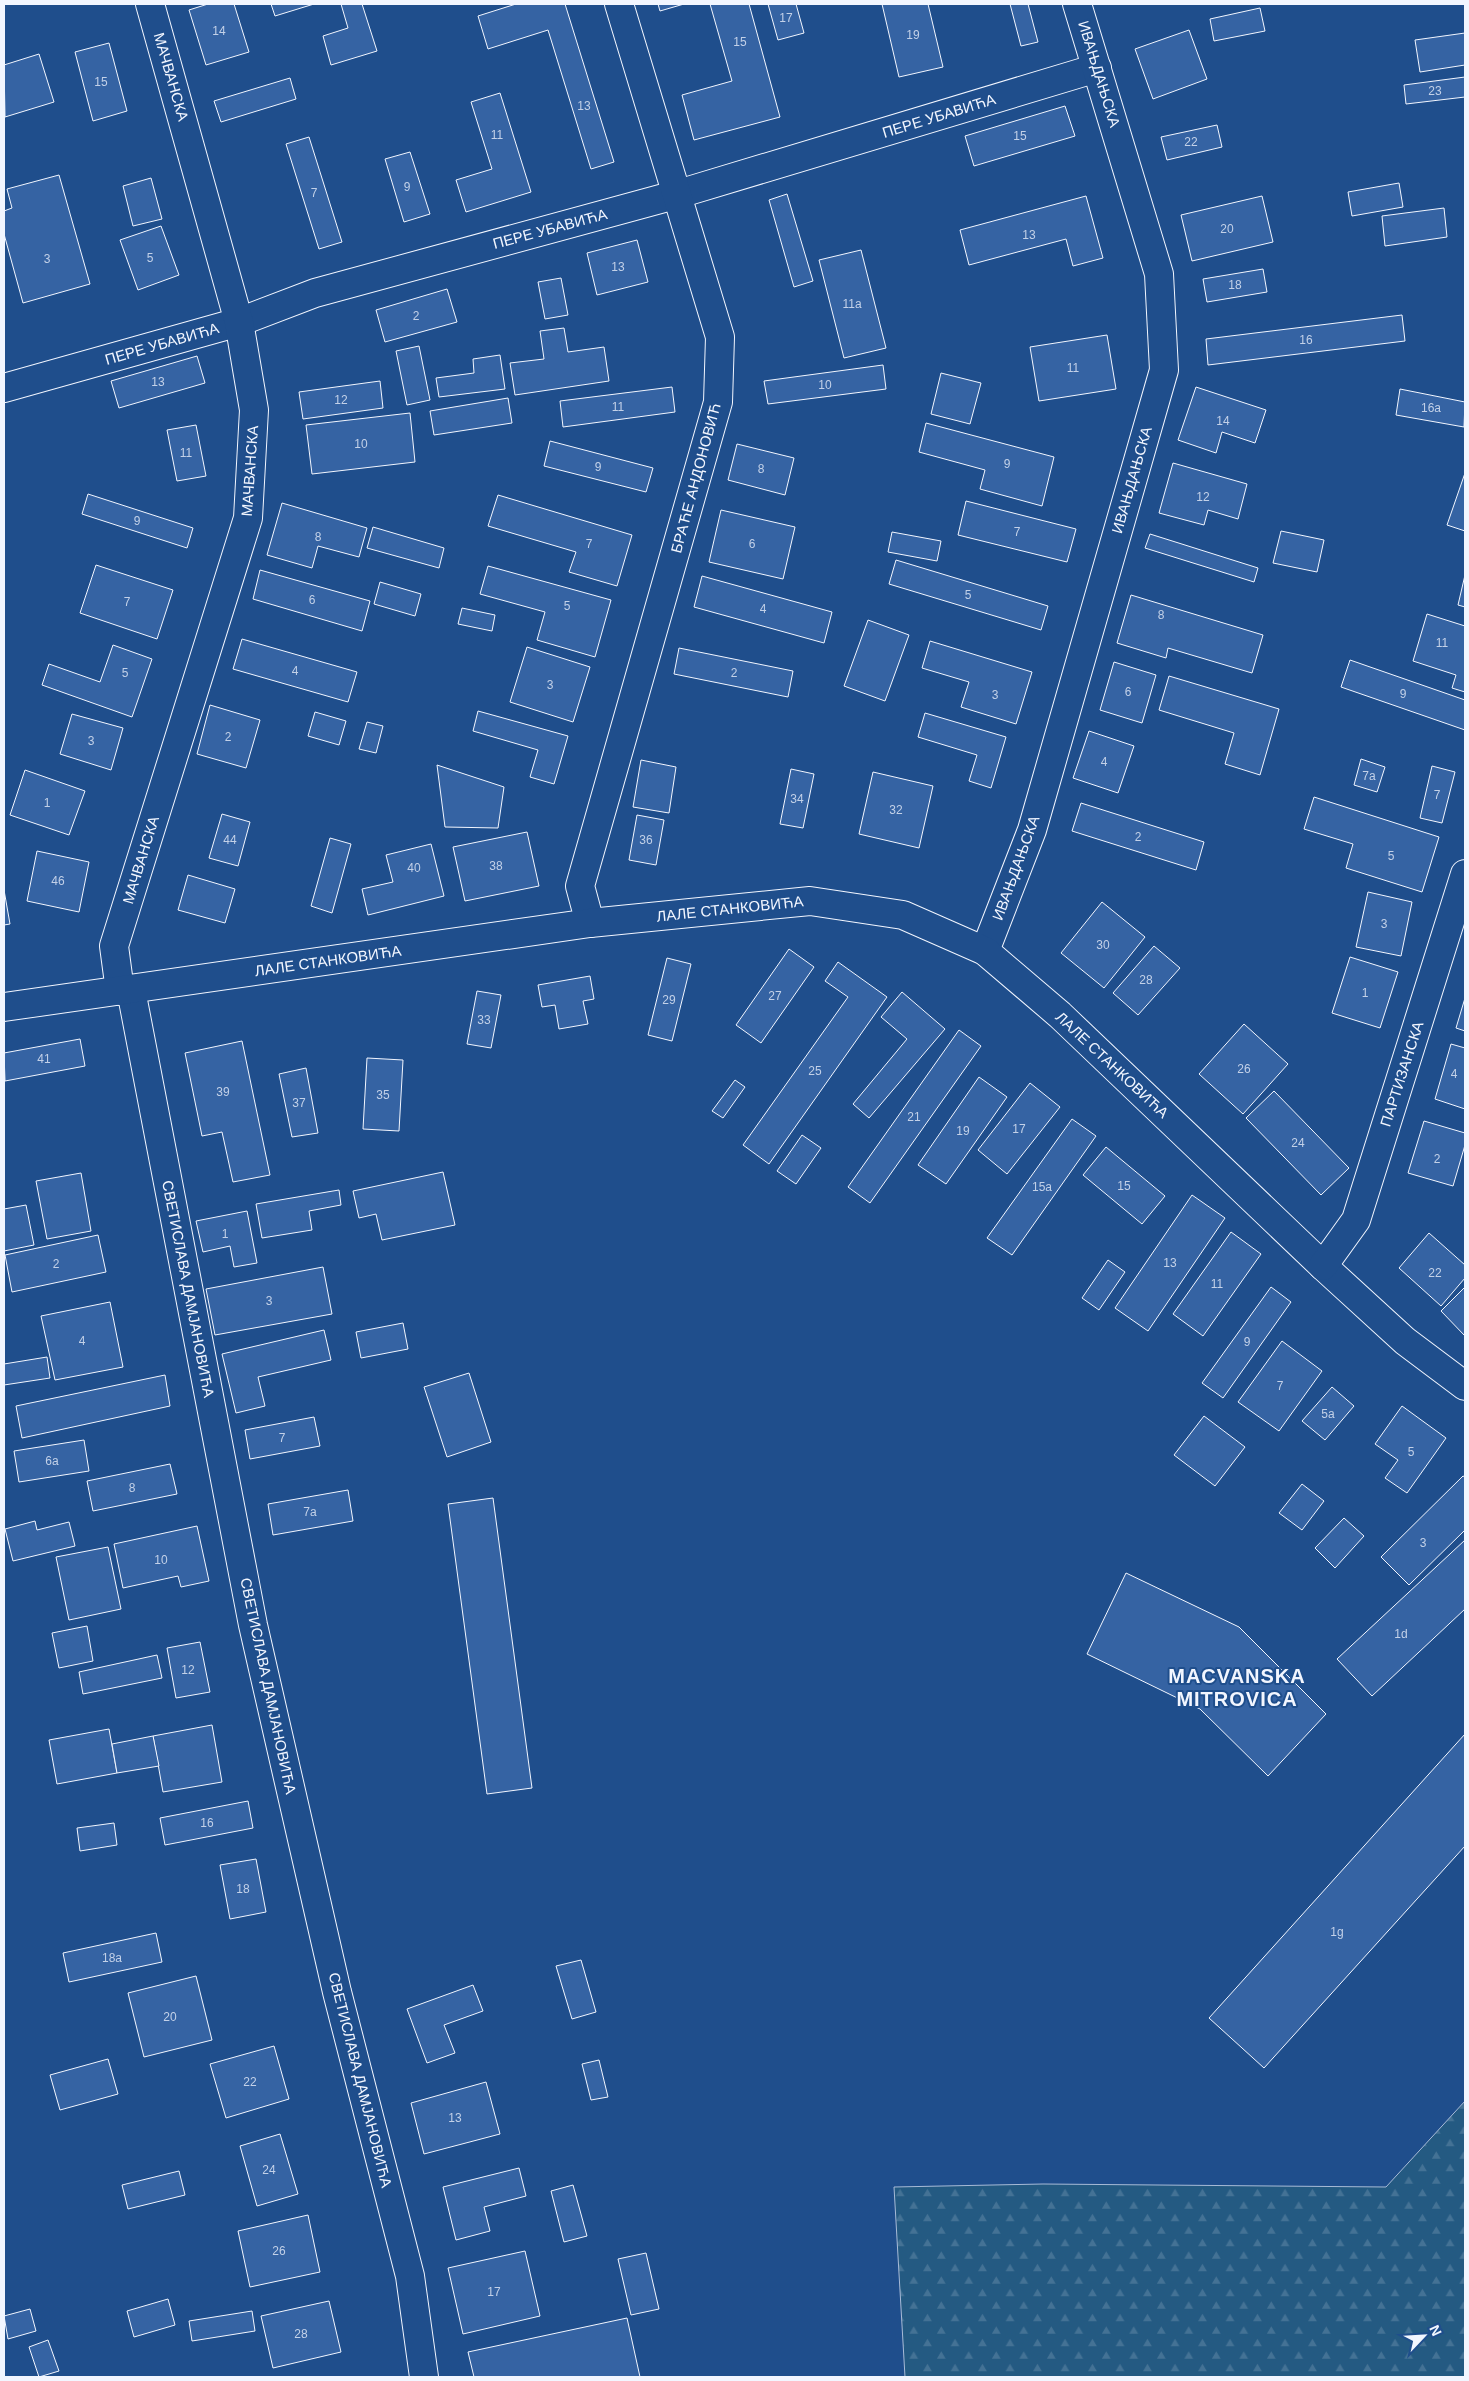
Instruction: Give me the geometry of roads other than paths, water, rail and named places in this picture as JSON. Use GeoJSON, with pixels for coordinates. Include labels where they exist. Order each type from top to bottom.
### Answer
{"type":"FeatureCollection","features":[{"type":"Feature","properties":{"kind":"street","name":"МАЧВАНСКА"},"geometry":{"type":"LineString","coordinates":[[126,991],[114,946],[248,518],[254,410],[240,322],[150,4]]}},
{"type":"Feature","properties":{"kind":"street","name":"БРАЋЕ АНДОНОВИЋ"},"geometry":{"type":"LineString","coordinates":[[590,923],[580,886],[718,402],[720,337],[620,4]]}},
{"type":"Feature","properties":{"kind":"street","name":"ИВАЊДАЊСКА"},"geometry":{"type":"LineString","coordinates":[[985,951],[1032,830],[1164,370],[1159,274],[1077,4]]}},
{"type":"Feature","properties":{"kind":"street","name":"ПЕРЕ УБАВИЋА"},"geometry":{"type":"LineString","coordinates":[[4,388],[240,322],[315,293],[676,195],[1097,68]]}},
{"type":"Feature","properties":{"kind":"street","name":"ПАРТИЗАНСКА"},"geometry":{"type":"LineString","coordinates":[[1323,1266],[1356,1220],[1465,874]]}},
{"type":"Feature","properties":{"kind":"street","name":"ЛАЛЕ СТАНКОВИЋА"},"geometry":{"type":"LineString","coordinates":[[4,1007],[590,923],[810,901],[903,914],[985,951],[1060,1015],[1323,1266],[1405,1341],[1465,1386]]}},
{"type":"Feature","properties":{"kind":"street","name":"СВЕТИСЛАВА ДАМЈАНОВИЋА"},"geometry":{"type":"LineString","coordinates":[[126,991],[253,1625],[337,1992],[410,2276],[424,2377]]}},
{"type":"Feature","properties":{"kind":"district","name":"MACVANSKA MITROVICA"},"geometry":{"type":"Point","coordinates":[1237,1688]}}]}
